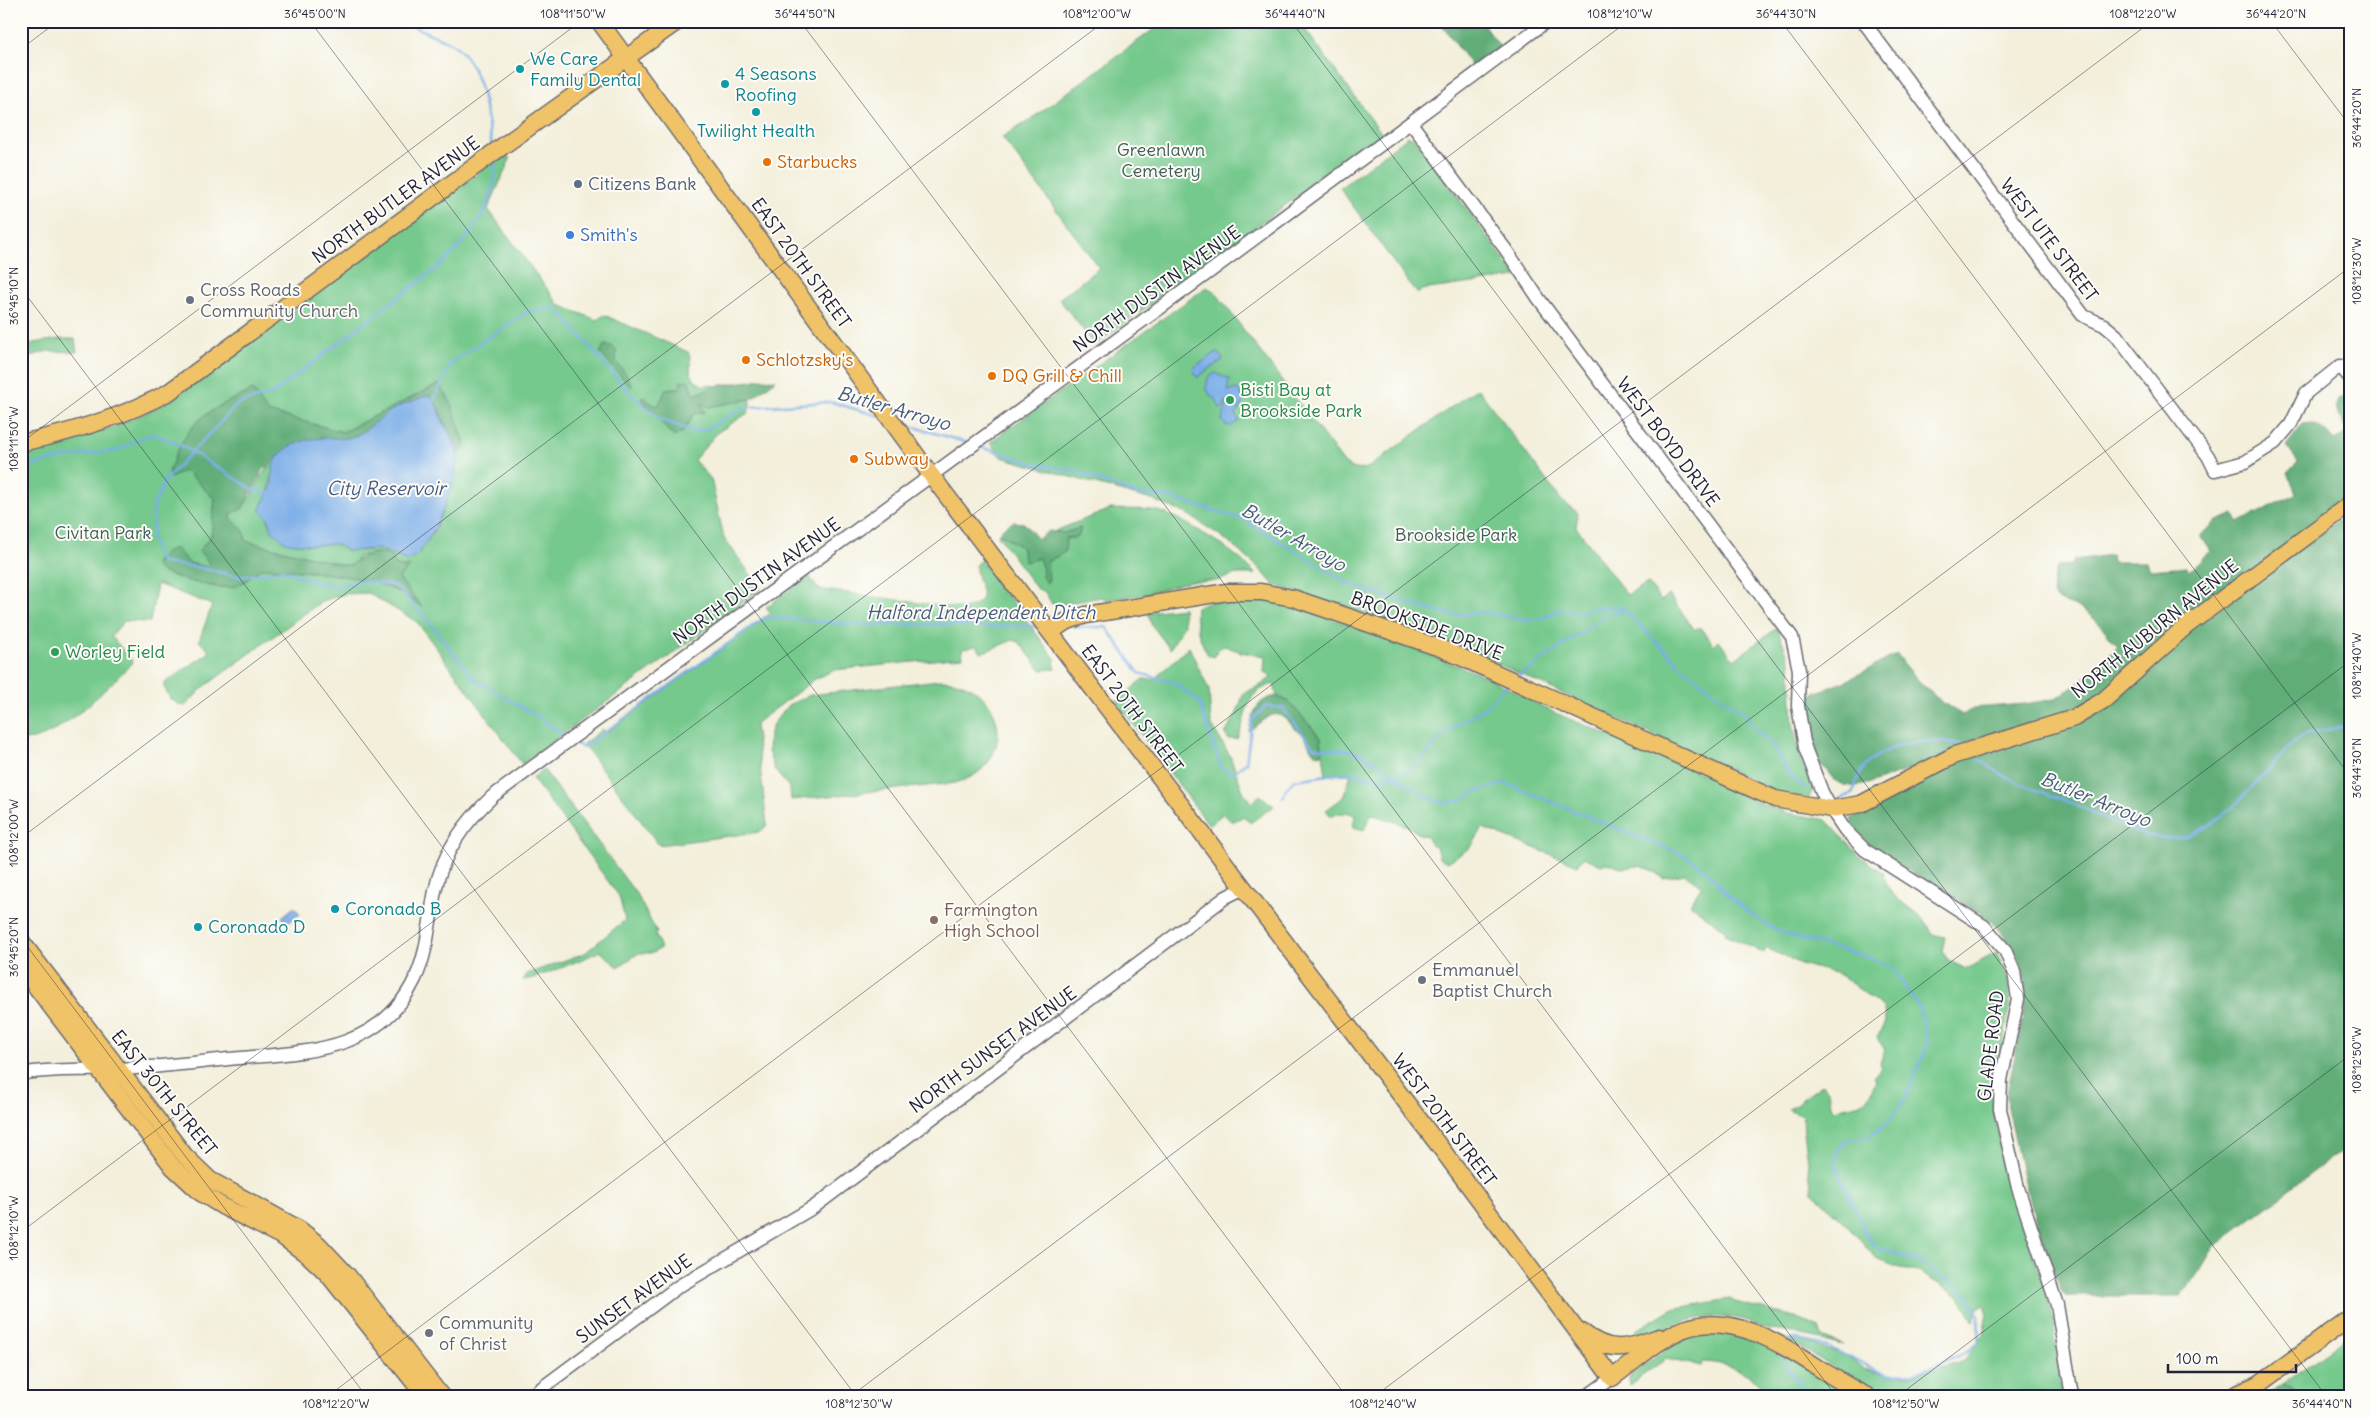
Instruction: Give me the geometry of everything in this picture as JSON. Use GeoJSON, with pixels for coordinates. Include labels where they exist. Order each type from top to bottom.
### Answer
{"type":"FeatureCollection","features":[{"type":"Feature","properties":{"kind":"main road","name":"EAST 20TH STREET"},"geometry":{"type":"LineString","coordinates":[[599,21],[931,475],[1244,888]]}},
{"type":"Feature","properties":{"kind":"main road","name":"NORTH BUTLER AVENUE"},"geometry":{"type":"LineString","coordinates":[[21,443],[110,419],[172,390],[493,153],[626,60],[678,21]]}},
{"type":"Feature","properties":{"kind":"main road","name":"NORTH AUBURN AVENUE"},"geometry":{"type":"LineString","coordinates":[[1831,809],[1861,804],[1955,755],[2049,727],[2091,709],[2137,672],[2186,626],[2350,504]]}},
{"type":"Feature","properties":{"kind":"main road","name":"BROOKSIDE DRIVE"},"geometry":{"type":"LineString","coordinates":[[1050,632],[1065,622],[1086,615],[1227,592],[1272,593],[1318,606],[1443,649],[1775,799],[1831,809]]}},
{"type":"Feature","properties":{"kind":"main road","name":"WEST 20TH STREET"},"geometry":{"type":"LineString","coordinates":[[1244,888],[1612,1378]]}},
{"type":"Feature","properties":{"kind":"main road","name":"EAST 30TH STREET"},"geometry":{"type":"LineString","coordinates":[[21,941],[116,1069],[185,1156],[198,1170],[230,1193],[299,1229],[329,1254],[441,1396]]}},
{"type":"Feature","properties":{"kind":"main road"},"geometry":{"type":"LineString","coordinates":[[21,968],[173,1167],[187,1181],[222,1206],[283,1237],[319,1265],[425,1396]]}},
{"type":"Feature","properties":{"kind":"main road"},"geometry":{"type":"LineString","coordinates":[[2233,1396],[2259,1384],[2350,1318]]}},
{"type":"Feature","properties":{"kind":"main road"},"geometry":{"type":"LineString","coordinates":[[1576,1328],[1604,1345],[1619,1349],[1702,1324],[1720,1323],[1746,1328],[1867,1396]]}},
{"type":"Feature","properties":{"kind":"main road"},"geometry":{"type":"LineString","coordinates":[[1612,1378],[1683,1329]]}},
{"type":"Feature","properties":{"kind":"street","name":"NORTH DUSTIN AVENUE"},"geometry":{"type":"LineString","coordinates":[[21,1074],[51,1070],[116,1069],[309,1052],[346,1042],[380,1024],[402,1000],[414,981],[424,953],[435,891],[446,857],[464,826],[480,808],[513,781],[1411,123],[1547,21]]}},
{"type":"Feature","properties":{"kind":"street","name":"WEST UTE STREET"},"geometry":{"type":"LineString","coordinates":[[1863,21],[2084,316],[2104,325],[2116,335],[2208,456],[2215,470],[2245,462],[2275,443],[2291,424],[2306,393],[2340,366],[2350,378]]}},
{"type":"Feature","properties":{"kind":"street","name":"WEST BOYD DRIVE"},"geometry":{"type":"LineString","coordinates":[[1411,123],[1506,250],[1539,299],[1792,637],[1799,670],[1798,706],[1805,748],[1822,792],[1831,809]]}},
{"type":"Feature","properties":{"kind":"street","name":"GLADE ROAD"},"geometry":{"type":"LineString","coordinates":[[1831,809],[1846,830],[1865,850],[1984,926],[1999,942],[2010,961],[2014,972],[2018,999],[2001,1080],[2000,1109],[2018,1188],[2057,1305],[2072,1396]]}},
{"type":"Feature","properties":{"kind":"street","name":"NORTH SUNSET AVENUE"},"geometry":{"type":"LineString","coordinates":[[762,1238],[814,1207],[1226,897],[1244,888]]}},
{"type":"Feature","properties":{"kind":"street","name":"SUNSET AVENUE"},"geometry":{"type":"LineString","coordinates":[[531,1396],[679,1286],[762,1238]]}},
{"type":"Feature","properties":{"kind":"street"},"geometry":{"type":"LineString","coordinates":[[1586,1396],[1612,1378]]}},
{"type":"Feature","properties":{"kind":"green space","name":"Greenlawn Cemetery"},"geometry":{"type":"Polygon","coordinates":[[[1165,21],[1299,21],[1382,134],[1095,345],[1059,299],[1099,268],[1002,137],[1027,122],[1165,21]]]}},
{"type":"Feature","properties":{"kind":"green space"},"geometry":{"type":"Polygon","coordinates":[[[1439,21],[1481,21],[1501,48],[1473,68],[1439,21]]]}},
{"type":"Feature","properties":{"kind":"green space"},"geometry":{"type":"Polygon","coordinates":[[[1408,136],[1415,139],[1517,277],[1421,290],[1418,294],[1410,285],[1340,188],[1408,136]]]}},
{"type":"Feature","properties":{"kind":"green space","name":"Civitan Park"},"geometry":{"type":"Polygon","coordinates":[[[505,153],[510,159],[488,209],[559,305],[597,320],[604,315],[688,352],[693,378],[704,386],[707,384],[715,386],[697,394],[693,393],[688,380],[680,388],[670,388],[658,406],[641,397],[674,436],[702,407],[701,403],[709,407],[751,399],[748,413],[718,432],[694,460],[711,479],[724,538],[761,589],[522,764],[417,622],[368,593],[345,594],[322,601],[204,687],[185,706],[177,704],[163,684],[210,652],[199,641],[212,605],[157,584],[150,622],[124,621],[111,636],[133,662],[97,697],[65,723],[49,733],[34,739],[21,739],[21,453],[102,431],[121,424],[177,396],[505,153]],[[439,384],[343,432],[267,412],[253,390],[222,406],[198,422],[190,432],[182,444],[171,478],[183,471],[187,472],[215,499],[211,536],[199,551],[211,564],[208,567],[189,563],[176,549],[161,557],[163,573],[202,584],[222,587],[240,584],[262,568],[330,574],[365,580],[380,585],[398,592],[421,606],[399,578],[409,567],[400,567],[381,552],[360,556],[351,565],[344,565],[246,541],[244,531],[231,518],[231,514],[246,503],[269,466],[277,460],[274,465],[268,493],[262,503],[272,530],[288,543],[310,545],[335,544],[348,551],[380,549],[392,553],[419,553],[436,528],[458,455],[457,450],[459,452],[450,401],[439,384]]]}},
{"type":"Feature","properties":{"kind":"green space","name":"Brookside Park"},"geometry":{"type":"Polygon","coordinates":[[[1207,287],[1216,293],[1344,463],[1350,467],[1362,469],[1369,467],[1475,390],[1479,390],[1561,500],[1578,513],[1576,527],[1627,595],[1648,583],[1661,601],[1669,595],[1695,630],[1700,627],[1714,645],[1719,640],[1734,660],[1777,628],[1790,661],[1793,725],[1802,762],[1813,788],[1809,798],[1782,794],[1468,650],[1373,616],[1274,585],[1258,567],[1221,536],[1187,514],[1155,501],[1001,457],[990,442],[1207,287]]]}},
{"type":"Feature","properties":{"kind":"green space"},"geometry":{"type":"Polygon","coordinates":[[[59,339],[75,339],[77,352],[48,351],[21,359],[21,345],[59,339]]]}},
{"type":"Feature","properties":{"kind":"green space"},"geometry":{"type":"Polygon","coordinates":[[[604,345],[612,346],[616,350],[616,362],[627,375],[632,386],[600,353],[604,345]]]}},
{"type":"Feature","properties":{"kind":"green space"},"geometry":{"type":"Polygon","coordinates":[[[762,379],[776,380],[751,399],[709,407],[701,403],[705,412],[694,414],[683,432],[674,437],[641,399],[644,397],[653,405],[658,406],[666,389],[680,388],[681,381],[688,380],[693,393],[697,394],[715,386],[762,379]]]}},
{"type":"Feature","properties":{"kind":"green space"},"geometry":{"type":"Polygon","coordinates":[[[439,384],[450,401],[465,443],[461,452],[457,450],[435,402],[428,395],[394,409],[367,430],[354,436],[343,440],[312,439],[279,456],[263,470],[242,509],[231,514],[231,518],[244,531],[246,541],[344,565],[351,565],[371,554],[386,553],[393,558],[395,565],[401,568],[410,566],[399,578],[422,607],[392,589],[361,579],[344,576],[262,568],[240,584],[225,587],[179,578],[155,566],[156,561],[171,549],[176,549],[189,563],[207,567],[210,564],[199,551],[211,536],[215,499],[187,472],[183,471],[171,478],[168,476],[173,460],[186,435],[209,412],[253,390],[268,412],[343,432],[439,384]]]}},
{"type":"Feature","properties":{"kind":"green space"},"geometry":{"type":"Polygon","coordinates":[[[2350,395],[2350,498],[2095,701],[1911,774],[1906,771],[1872,783],[1854,786],[1845,785],[1837,782],[1818,763],[1808,729],[1807,696],[1848,680],[1897,654],[1927,689],[1963,715],[1973,708],[2025,704],[2054,699],[2078,684],[2118,646],[2092,617],[2055,596],[2052,590],[2053,580],[2058,566],[2072,565],[2074,560],[2111,555],[2112,562],[2147,562],[2150,570],[2186,567],[2189,571],[2211,551],[2200,535],[2217,521],[2234,514],[2238,523],[2296,494],[2288,472],[2298,462],[2286,446],[2303,424],[2317,426],[2336,441],[2347,430],[2338,415],[2336,407],[2338,399],[2350,395]]]}},
{"type":"Feature","properties":{"kind":"green space"},"geometry":{"type":"Polygon","coordinates":[[[1111,509],[1153,510],[1168,515],[1210,537],[1248,566],[1255,574],[1237,574],[1216,581],[1190,581],[1146,594],[1106,600],[1101,597],[1058,605],[1052,604],[1045,592],[1036,588],[998,535],[999,533],[1021,547],[1025,562],[1039,558],[1043,570],[1042,577],[1048,573],[1047,562],[1063,552],[1066,538],[1069,539],[1080,528],[1063,533],[1055,531],[1111,509]]]}},
{"type":"Feature","properties":{"kind":"green space"},"geometry":{"type":"Polygon","coordinates":[[[2350,512],[2350,1144],[2215,1246],[2198,1275],[2180,1296],[2067,1296],[2061,1291],[2025,1186],[2008,1108],[2007,1095],[2025,1000],[2023,972],[2018,958],[2005,938],[1990,921],[1958,899],[1890,859],[1857,832],[1851,819],[1954,760],[2067,726],[2177,639],[2350,512]]]}},
{"type":"Feature","properties":{"kind":"green space"},"geometry":{"type":"Polygon","coordinates":[[[1013,522],[1024,523],[1038,539],[1049,531],[1063,533],[1081,528],[1079,535],[1074,538],[1066,538],[1065,552],[1047,562],[1049,579],[1047,583],[1042,577],[1043,570],[1039,558],[1025,562],[1021,547],[999,533],[1013,522]]]}},
{"type":"Feature","properties":{"kind":"green space"},"geometry":{"type":"Polygon","coordinates":[[[981,560],[1056,660],[1054,662],[1056,669],[1041,670],[1019,642],[1013,640],[981,653],[977,646],[962,649],[963,657],[834,670],[815,679],[755,724],[767,825],[760,832],[659,845],[583,744],[603,729],[606,733],[771,613],[766,607],[809,576],[818,589],[964,609],[980,601],[982,596],[976,572],[976,564],[981,560]]]}},
{"type":"Feature","properties":{"kind":"green space"},"geometry":{"type":"Polygon","coordinates":[[[1240,598],[1278,601],[1410,645],[1434,657],[1485,676],[1555,713],[1706,775],[1751,800],[1788,813],[1826,820],[1861,857],[1884,873],[1886,883],[1891,892],[1928,925],[1932,934],[1945,937],[1942,951],[1948,960],[1966,969],[1996,953],[2007,974],[2010,1000],[1993,1085],[1993,1110],[2009,1188],[2047,1294],[2053,1319],[2062,1396],[1887,1396],[1861,1384],[1786,1339],[1798,1340],[1843,1354],[1864,1369],[1878,1373],[1907,1376],[1959,1362],[1967,1357],[1983,1333],[1987,1314],[1984,1305],[1977,1310],[1974,1322],[1959,1296],[1915,1270],[1905,1270],[1876,1259],[1855,1233],[1812,1192],[1802,1116],[1788,1110],[1823,1084],[1828,1091],[1832,1109],[1855,1106],[1869,1096],[1876,1080],[1873,1077],[1882,1067],[1880,1063],[1885,1050],[1877,1038],[1885,1022],[1884,1008],[1839,974],[1803,965],[1766,948],[1764,953],[1724,934],[1726,931],[1690,904],[1702,886],[1685,874],[1663,878],[1651,870],[1639,866],[1621,868],[1607,863],[1601,865],[1584,857],[1578,865],[1483,828],[1471,847],[1448,862],[1439,858],[1436,846],[1431,844],[1426,836],[1407,826],[1371,814],[1364,830],[1353,827],[1355,815],[1346,812],[1344,814],[1330,815],[1326,810],[1344,797],[1351,774],[1326,775],[1321,738],[1289,702],[1277,696],[1274,684],[1263,688],[1251,699],[1237,739],[1228,739],[1225,734],[1236,715],[1244,693],[1272,677],[1264,672],[1265,656],[1241,652],[1225,646],[1218,649],[1214,657],[1208,655],[1198,632],[1195,613],[1196,607],[1207,602],[1240,598]]]}},
{"type":"Feature","properties":{"kind":"green space"},"geometry":{"type":"Polygon","coordinates":[[[1183,608],[1184,625],[1170,649],[1151,624],[1148,612],[1183,608]]]}},
{"type":"Feature","properties":{"kind":"green space"},"geometry":{"type":"Polygon","coordinates":[[[1189,647],[1209,690],[1211,724],[1230,756],[1243,791],[1251,803],[1260,795],[1274,806],[1250,823],[1244,816],[1232,822],[1224,813],[1209,825],[1116,701],[1144,679],[1153,680],[1189,647]]]}},
{"type":"Feature","properties":{"kind":"green space"},"geometry":{"type":"Polygon","coordinates":[[[940,680],[963,684],[980,694],[992,709],[997,726],[997,744],[990,760],[976,774],[955,783],[791,800],[790,788],[775,771],[768,751],[769,735],[773,724],[788,705],[810,695],[940,680]]]}},
{"type":"Feature","properties":{"kind":"green space"},"geometry":{"type":"Polygon","coordinates":[[[1277,696],[1289,702],[1321,738],[1322,754],[1317,755],[1312,751],[1303,733],[1279,715],[1270,716],[1249,731],[1254,713],[1260,704],[1264,700],[1277,696]]]}},
{"type":"Feature","properties":{"kind":"green space"},"geometry":{"type":"Polygon","coordinates":[[[544,770],[637,895],[657,933],[655,934],[661,948],[653,953],[639,953],[618,967],[600,951],[574,963],[523,980],[527,974],[585,953],[625,920],[619,896],[532,778],[544,770]]]}},
{"type":"Feature","properties":{"kind":"green space"},"geometry":{"type":"Polygon","coordinates":[[[1730,1299],[1735,1302],[1795,1317],[1820,1328],[1821,1336],[1843,1345],[1767,1329],[1746,1320],[1728,1317],[1690,1320],[1641,1337],[1636,1330],[1671,1309],[1730,1299]]]}},
{"type":"Feature","properties":{"kind":"green space"},"geometry":{"type":"Polygon","coordinates":[[[1714,1330],[1754,1338],[1850,1396],[1773,1396],[1750,1376],[1733,1368],[1713,1363],[1703,1362],[1702,1366],[1666,1359],[1629,1385],[1628,1379],[1631,1375],[1670,1347],[1689,1337],[1714,1330]]]}},
{"type":"Feature","properties":{"kind":"green space"},"geometry":{"type":"Polygon","coordinates":[[[2350,1335],[2350,1396],[2305,1396],[2282,1384],[2350,1335]]]}},
{"type":"Feature","properties":{"kind":"green space"},"geometry":{"type":"Polygon","coordinates":[[[2282,1384],[2305,1396],[2265,1396],[2282,1384]]]}},
{"type":"Feature","properties":{"kind":"water"},"geometry":{"type":"Polygon","coordinates":[[[1217,352],[1223,360],[1198,378],[1192,369],[1217,352]]]}},
{"type":"Feature","properties":{"kind":"water","name":"Bisti Bay at Brookside Park"},"geometry":{"type":"Polygon","coordinates":[[[1216,373],[1229,379],[1228,391],[1237,389],[1244,399],[1241,407],[1234,415],[1237,416],[1239,421],[1231,426],[1225,425],[1222,420],[1228,401],[1220,409],[1216,399],[1211,397],[1206,388],[1208,378],[1216,373]]]}},
{"type":"Feature","properties":{"kind":"water","name":"City Reservoir"},"geometry":{"type":"Polygon","coordinates":[[[428,395],[435,401],[454,443],[457,453],[457,464],[442,513],[425,545],[416,556],[407,561],[380,549],[348,551],[335,544],[310,545],[288,543],[272,530],[268,518],[260,510],[272,484],[274,464],[282,452],[308,440],[355,436],[368,429],[391,411],[428,395]]]}},
{"type":"Feature","properties":{"kind":"water"},"geometry":{"type":"Polygon","coordinates":[[[294,907],[300,914],[287,923],[282,917],[294,907]]]}},
{"type":"Feature","properties":{"kind":"waterway","name":"Halford Independent Ditch"},"geometry":{"type":"LineString","coordinates":[[404,21],[449,42],[460,50],[469,61],[481,88],[492,146]]}},
{"type":"Feature","properties":{"kind":"waterway","name":"Halford Independent Ditch"},"geometry":{"type":"LineString","coordinates":[[494,159],[495,174],[487,204],[480,219],[460,245],[438,267],[272,394],[239,403],[165,480],[154,505],[152,539],[157,555],[163,563],[197,567],[241,577],[282,570],[316,583],[338,586],[362,581],[396,586],[429,622],[474,679],[537,716],[567,737]]}},
{"type":"Feature","properties":{"kind":"waterway","name":"Butler Arroyo"},"geometry":{"type":"LineString","coordinates":[[433,401],[452,362],[529,311],[556,308],[631,394],[660,419],[686,429],[697,431],[707,429],[738,410],[751,407],[831,402],[879,416]]}},
{"type":"Feature","properties":{"kind":"waterway","name":"Butler Arroyo"},"geometry":{"type":"LineString","coordinates":[[901,423],[968,443]]}},
{"type":"Feature","properties":{"kind":"waterway","name":"Butler Arroyo"},"geometry":{"type":"LineString","coordinates":[[21,469],[61,458],[118,450],[146,436],[155,434],[184,447],[254,490],[270,494]]}},
{"type":"Feature","properties":{"kind":"waterway","name":"Butler Arroyo"},"geometry":{"type":"LineString","coordinates":[[978,446],[1035,464],[1075,471],[1136,494],[1167,497],[1243,519],[1351,585],[1431,610],[1457,615],[1486,612],[1527,620],[1542,618],[1559,610],[1578,612],[1612,606],[1622,608],[1682,667],[1720,697],[1746,714],[1752,726],[1773,747],[1790,776],[1806,788]]}},
{"type":"Feature","properties":{"kind":"waterway"},"geometry":{"type":"LineString","coordinates":[[1519,676],[1605,616],[1624,610]]}},
{"type":"Feature","properties":{"kind":"waterway","name":"Halford Independent Ditch"},"geometry":{"type":"LineString","coordinates":[[573,741],[583,748],[765,617],[862,625],[1037,626]]}},
{"type":"Feature","properties":{"kind":"waterway","name":"Halford Independent Ditch"},"geometry":{"type":"LineString","coordinates":[[1075,627],[1106,627],[1139,673],[1175,683],[1199,702],[1221,767],[1232,773],[1246,763],[1252,720],[1266,706],[1283,708],[1313,747],[1352,751],[1371,759],[1426,797],[1445,803],[1462,800],[1474,792],[1505,783],[1686,856],[1705,869],[1730,897],[1760,921],[1788,935],[1875,959],[1893,968],[1918,1007],[1925,1025],[1927,1046],[1906,1097],[1895,1114],[1886,1124],[1869,1137],[1845,1140],[1841,1144],[1835,1160],[1841,1179],[1861,1220],[1865,1234],[1875,1246],[1922,1263],[1968,1295],[1979,1317],[1978,1341],[1971,1349],[1932,1367],[1908,1374],[1891,1375],[1876,1371],[1827,1346],[1794,1339],[1791,1346]]}},
{"type":"Feature","properties":{"kind":"waterway"},"geometry":{"type":"LineString","coordinates":[[1283,798],[1286,789],[1295,780],[1353,773],[1369,778],[1386,778],[1405,772],[1416,765],[1449,730],[1486,707],[1506,685]]}},
{"type":"Feature","properties":{"kind":"waterway","name":"Butler Arroyo"},"geometry":{"type":"LineString","coordinates":[[1979,760],[2017,782],[2079,806],[2121,826],[2153,836],[2183,837],[2197,832],[2225,813],[2249,791],[2294,742],[2308,733],[2350,726]]}},
{"type":"Feature","properties":{"kind":"waterway","name":"Butler Arroyo"},"geometry":{"type":"LineString","coordinates":[[1841,798],[1852,794],[1858,776],[1871,760],[1895,747],[1935,741],[1961,744]]}},
{"type":"Feature","properties":{"kind":"waterway","name":"Halford Independent Ditch"},"geometry":{"type":"LineString","coordinates":[[1787,1355],[1784,1364],[1809,1396]]}},
{"type":"Feature","properties":{"kind":"place","name":"We Care Family Dental"},"geometry":{"type":"Point","coordinates":[520,69]}},
{"type":"Feature","properties":{"kind":"place","name":"4 Seasons Roofing"},"geometry":{"type":"Point","coordinates":[725,84]}},
{"type":"Feature","properties":{"kind":"place","name":"Twilight Health"},"geometry":{"type":"Point","coordinates":[756,112]}},
{"type":"Feature","properties":{"kind":"place","name":"Starbucks"},"geometry":{"type":"Point","coordinates":[767,162]}},
{"type":"Feature","properties":{"kind":"place","name":"Citizens Bank"},"geometry":{"type":"Point","coordinates":[578,184]}},
{"type":"Feature","properties":{"kind":"place","name":"Smith's"},"geometry":{"type":"Point","coordinates":[570,235]}},
{"type":"Feature","properties":{"kind":"place","name":"Cross Roads Community Church"},"geometry":{"type":"Point","coordinates":[190,300]}},
{"type":"Feature","properties":{"kind":"place","name":"Schlotzsky's"},"geometry":{"type":"Point","coordinates":[746,360]}},
{"type":"Feature","properties":{"kind":"place","name":"DQ Grill & Chill"},"geometry":{"type":"Point","coordinates":[992,376]}},
{"type":"Feature","properties":{"kind":"place","name":"Bisti Bay at Brookside Park"},"geometry":{"type":"Point","coordinates":[1230,400]}},
{"type":"Feature","properties":{"kind":"place","name":"Subway"},"geometry":{"type":"Point","coordinates":[854,459]}},
{"type":"Feature","properties":{"kind":"place","name":"Worley Field"},"geometry":{"type":"Point","coordinates":[55,652]}},
{"type":"Feature","properties":{"kind":"place","name":"Coronado B"},"geometry":{"type":"Point","coordinates":[335,909]}},
{"type":"Feature","properties":{"kind":"place","name":"Farmington High School"},"geometry":{"type":"Point","coordinates":[934,920]}},
{"type":"Feature","properties":{"kind":"place","name":"Coronado D"},"geometry":{"type":"Point","coordinates":[198,927]}},
{"type":"Feature","properties":{"kind":"place","name":"Emmanuel Baptist Church"},"geometry":{"type":"Point","coordinates":[1422,980]}},
{"type":"Feature","properties":{"kind":"place","name":"Community of Christ"},"geometry":{"type":"Point","coordinates":[429,1333]}}]}
